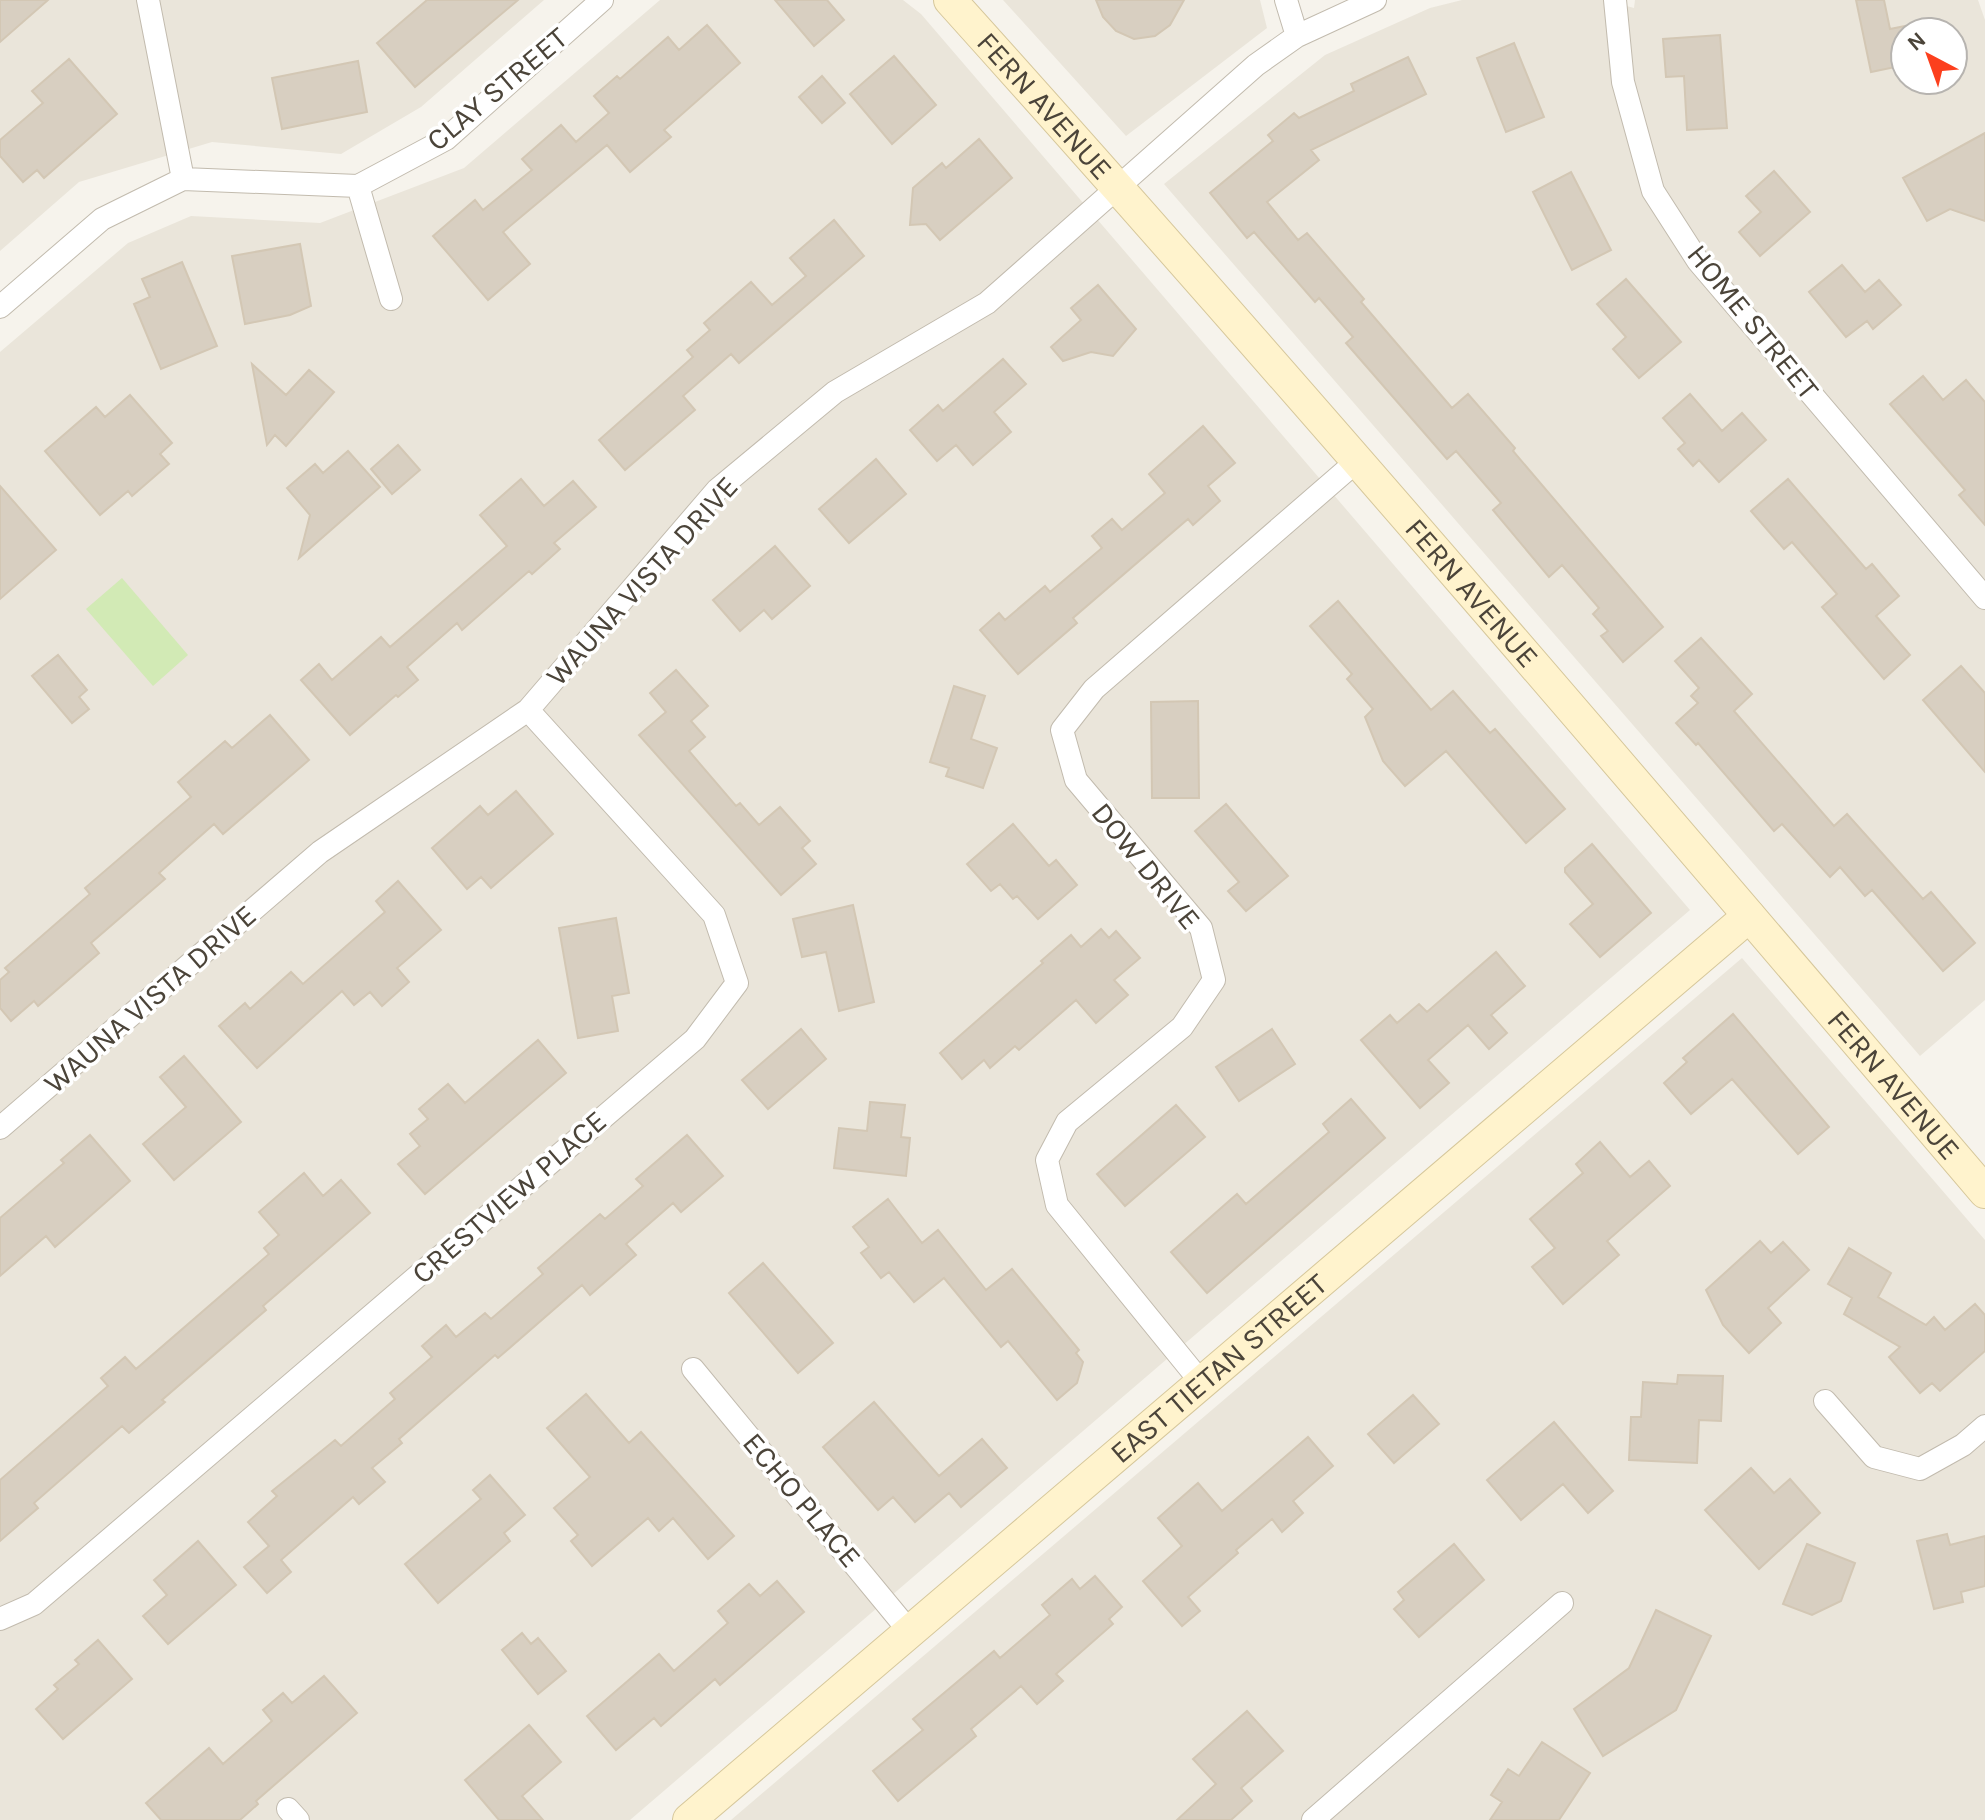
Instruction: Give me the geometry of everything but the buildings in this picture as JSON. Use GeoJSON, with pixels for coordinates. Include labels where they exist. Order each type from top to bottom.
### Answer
{"type":"FeatureCollection","features":[{"type":"Feature","properties":{"kind":"main road","name":"FERN AVENUE"},"geometry":{"type":"LineString","coordinates":[[950,0],[1120,188],[1985,1192]]}},
{"type":"Feature","properties":{"kind":"main road","name":"EAST TIETAN STREET"},"geometry":{"type":"LineString","coordinates":[[689,1820],[1749,916]]}},
{"type":"Feature","properties":{"kind":"street"},"geometry":{"type":"LineString","coordinates":[[148,0],[183,179]]}},
{"type":"Feature","properties":{"kind":"street","name":"CLAY STREET"},"geometry":{"type":"LineString","coordinates":[[358,186],[446,139],[602,0]]}},
{"type":"Feature","properties":{"kind":"street"},"geometry":{"type":"LineString","coordinates":[[1286,0],[1297,36]]}},
{"type":"Feature","properties":{"kind":"street","name":"WAUNA VISTA DRIVE"},"geometry":{"type":"LineString","coordinates":[[0,1128],[320,852],[528,710],[717,490],[835,392],[987,303],[1256,65],[1297,36],[1375,0]]}},
{"type":"Feature","properties":{"kind":"street","name":"HOME STREET"},"geometry":{"type":"LineString","coordinates":[[1615,0],[1623,82],[1653,191],[1698,261],[1985,598]]}},
{"type":"Feature","properties":{"kind":"street"},"geometry":{"type":"LineString","coordinates":[[0,307],[102,219],[183,179],[358,186],[391,299]]}},
{"type":"Feature","properties":{"kind":"street","name":"DOW DRIVE"},"geometry":{"type":"LineString","coordinates":[[1201,1382],[1057,1205],[1047,1160],[1067,1122],[1182,1027],[1214,980],[1201,928],[1076,780],[1062,730],[1094,689],[1357,461]]}},
{"type":"Feature","properties":{"kind":"street","name":"CRESTVIEW PLACE"},"geometry":{"type":"LineString","coordinates":[[0,1619],[34,1604],[695,1039],[737,983],[714,915],[528,710]]}},
{"type":"Feature","properties":{"kind":"street","name":"ECHO PLACE"},"geometry":{"type":"LineString","coordinates":[[693,1369],[910,1632]]}},
{"type":"Feature","properties":{"kind":"street"},"geometry":{"type":"LineString","coordinates":[[1825,1401],[1874,1457],[1920,1469],[1963,1445],[1985,1426]]}},
{"type":"Feature","properties":{"kind":"street"},"geometry":{"type":"LineString","coordinates":[[1313,1820],[1562,1603]]}},
{"type":"Feature","properties":{"kind":"shaded area"},"geometry":{"type":"Polygon","coordinates":[[[0,0],[544,0],[421,107],[341,154],[212,142],[79,182],[0,251],[0,0]]]}},
{"type":"Feature","properties":{"kind":"shaded area"},"geometry":{"type":"Polygon","coordinates":[[[660,0],[903,0],[921,14],[1690,910],[630,1820],[0,1820],[0,352],[128,243],[191,216],[320,223],[464,168],[660,0]]]}},
{"type":"Feature","properties":{"kind":"shaded area"},"geometry":{"type":"Polygon","coordinates":[[[1003,0],[1260,0],[1267,28],[1126,136],[1003,0]]]}},
{"type":"Feature","properties":{"kind":"shaded area"},"geometry":{"type":"Polygon","coordinates":[[[1462,0],[1604,0],[1634,8],[1635,0],[1978,0],[1985,20],[1985,1000],[1920,1056],[1164,184],[1325,55],[1430,8],[1462,0]]]}},
{"type":"Feature","properties":{"kind":"shaded area"},"geometry":{"type":"Polygon","coordinates":[[[1742,958],[1985,1240],[1985,1820],[731,1820],[1742,958]]]}},
{"type":"Feature","properties":{"kind":"green space"},"geometry":{"type":"Polygon","coordinates":[[[122,578],[188,655],[153,686],[86,609],[122,578]]]}}]}
